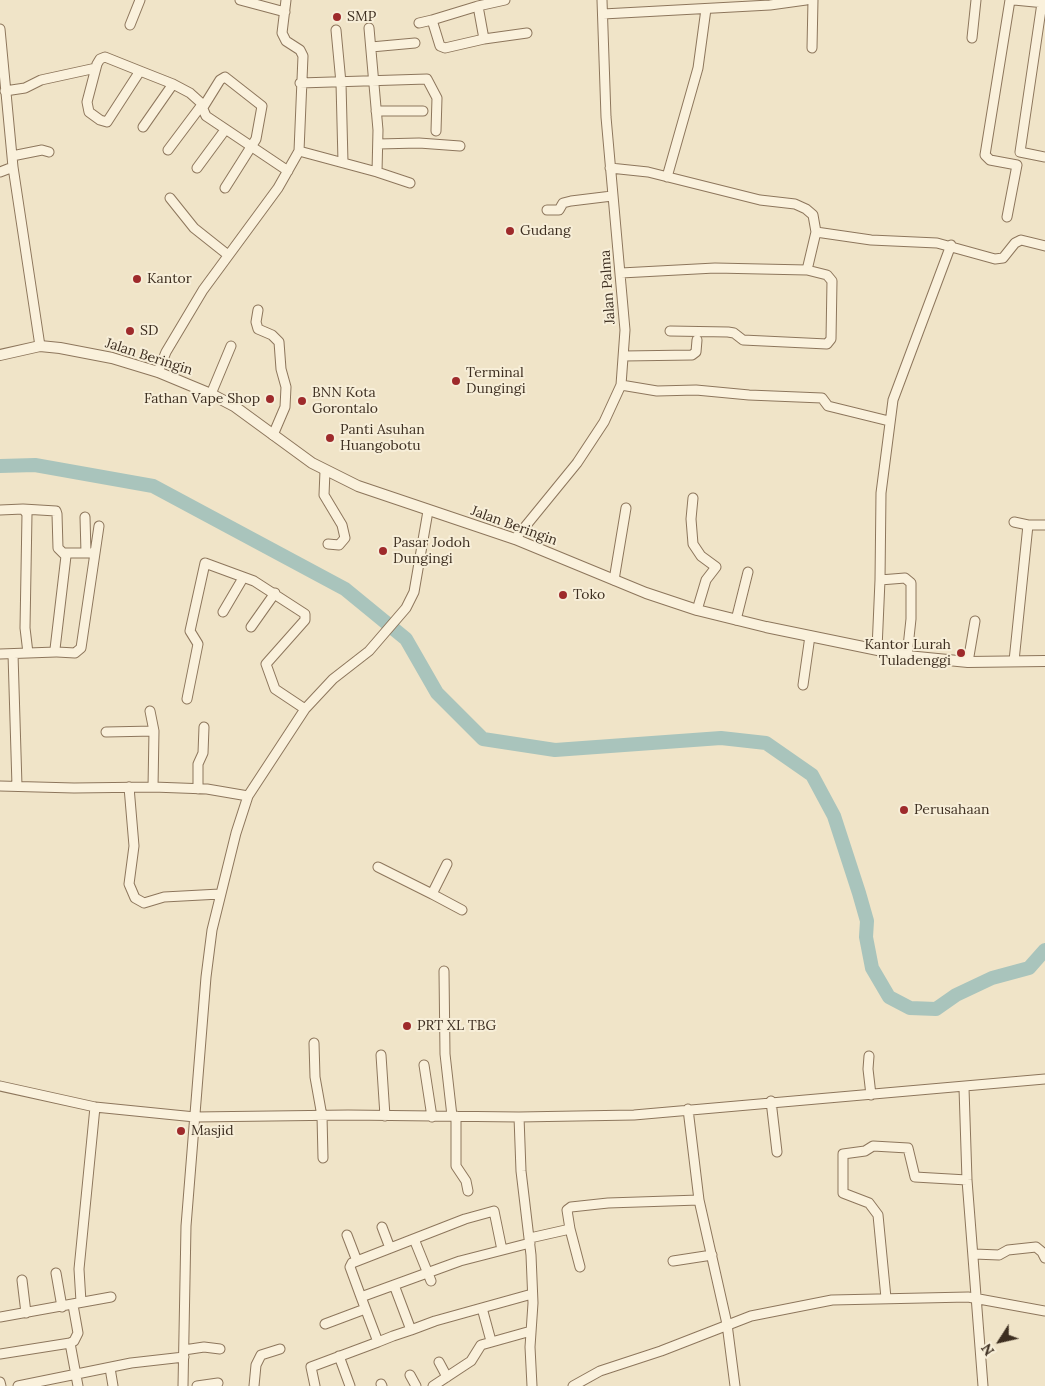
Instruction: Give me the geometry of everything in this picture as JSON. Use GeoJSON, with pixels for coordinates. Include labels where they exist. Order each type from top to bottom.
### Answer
{"type":"FeatureCollection","features":[{"type":"Feature","properties":{"kind":"street"},"geometry":{"type":"LineString","coordinates":[[130,25],[140,0]]}},
{"type":"Feature","properties":{"kind":"street"},"geometry":{"type":"LineString","coordinates":[[240,0],[285,12]]}},
{"type":"Feature","properties":{"kind":"street"},"geometry":{"type":"LineString","coordinates":[[158,372],[166,352],[183,323],[228,255],[265,207],[299,151],[300,83],[303,56],[300,50],[284,38],[286,0]]}},
{"type":"Feature","properties":{"kind":"street"},"geometry":{"type":"LineString","coordinates":[[419,22],[505,0]]}},
{"type":"Feature","properties":{"kind":"street","name":"Jalan Palma"},"geometry":{"type":"LineString","coordinates":[[515,539],[577,463],[604,422],[621,385],[624,356],[621,273],[612,196],[604,85],[602,0]]}},
{"type":"Feature","properties":{"kind":"street"},"geometry":{"type":"LineString","coordinates":[[603,14],[706,9],[806,0]]}},
{"type":"Feature","properties":{"kind":"street"},"geometry":{"type":"LineString","coordinates":[[812,48],[813,0]]}},
{"type":"Feature","properties":{"kind":"street"},"geometry":{"type":"LineString","coordinates":[[972,38],[976,0]]}},
{"type":"Feature","properties":{"kind":"street"},"geometry":{"type":"LineString","coordinates":[[1007,217],[1020,152],[1044,3],[1012,0],[985,154],[990,160],[1017,165]]}},
{"type":"Feature","properties":{"kind":"street"},"geometry":{"type":"LineString","coordinates":[[478,6],[484,39]]}},
{"type":"Feature","properties":{"kind":"street"},"geometry":{"type":"LineString","coordinates":[[667,177],[698,68],[706,9]]}},
{"type":"Feature","properties":{"kind":"street"},"geometry":{"type":"LineString","coordinates":[[432,20],[442,48],[484,39],[527,33]]}},
{"type":"Feature","properties":{"kind":"street"},"geometry":{"type":"LineString","coordinates":[[369,28],[378,144],[377,172]]}},
{"type":"Feature","properties":{"kind":"street"},"geometry":{"type":"LineString","coordinates":[[0,29],[13,167],[40,346]]}},
{"type":"Feature","properties":{"kind":"street"},"geometry":{"type":"LineString","coordinates":[[336,30],[341,83],[342,162]]}},
{"type":"Feature","properties":{"kind":"street"},"geometry":{"type":"LineString","coordinates":[[371,47],[415,43]]}},
{"type":"Feature","properties":{"kind":"street"},"geometry":{"type":"LineString","coordinates":[[140,70],[105,122],[87,108],[96,68],[100,59],[105,57],[140,70],[174,84],[196,99],[206,116],[288,171]]}},
{"type":"Feature","properties":{"kind":"street"},"geometry":{"type":"LineString","coordinates":[[5,91],[25,88],[41,80],[96,68]]}},
{"type":"Feature","properties":{"kind":"street"},"geometry":{"type":"LineString","coordinates":[[168,150],[220,80],[226,77],[262,106],[252,146],[225,188]]}},
{"type":"Feature","properties":{"kind":"street"},"geometry":{"type":"LineString","coordinates":[[300,83],[341,83],[374,79],[426,79],[437,98],[436,131]]}},
{"type":"Feature","properties":{"kind":"street"},"geometry":{"type":"LineString","coordinates":[[143,127],[174,84]]}},
{"type":"Feature","properties":{"kind":"street"},"geometry":{"type":"LineString","coordinates":[[376,111],[423,111]]}},
{"type":"Feature","properties":{"kind":"street"},"geometry":{"type":"LineString","coordinates":[[197,168],[225,130]]}},
{"type":"Feature","properties":{"kind":"street"},"geometry":{"type":"LineString","coordinates":[[378,144],[419,143],[460,146]]}},
{"type":"Feature","properties":{"kind":"street"},"geometry":{"type":"LineString","coordinates":[[12,156],[42,150],[49,152]]}},
{"type":"Feature","properties":{"kind":"street"},"geometry":{"type":"LineString","coordinates":[[299,151],[410,183]]}},
{"type":"Feature","properties":{"kind":"street"},"geometry":{"type":"LineString","coordinates":[[1020,152],[1045,157]]}},
{"type":"Feature","properties":{"kind":"street"},"geometry":{"type":"LineString","coordinates":[[0,172],[13,167]]}},
{"type":"Feature","properties":{"kind":"street"},"geometry":{"type":"LineString","coordinates":[[610,168],[648,172],[760,200],[795,204],[806,209],[813,215],[816,232],[807,270]]}},
{"type":"Feature","properties":{"kind":"street"},"geometry":{"type":"LineString","coordinates":[[547,210],[559,210],[563,203],[570,200],[612,196]]}},
{"type":"Feature","properties":{"kind":"street"},"geometry":{"type":"LineString","coordinates":[[170,198],[194,228],[228,255]]}},
{"type":"Feature","properties":{"kind":"street"},"geometry":{"type":"LineString","coordinates":[[816,232],[871,240],[951,245],[1000,259],[1006,255],[1015,242],[1021,240],[1045,246]]}},
{"type":"Feature","properties":{"kind":"street"},"geometry":{"type":"LineString","coordinates":[[877,649],[881,493],[893,400],[951,245]]}},
{"type":"Feature","properties":{"kind":"street"},"geometry":{"type":"LineString","coordinates":[[621,273],[715,268],[807,270],[827,275],[832,281],[831,339],[827,344],[743,340],[734,333],[728,332],[670,331]]}},
{"type":"Feature","properties":{"kind":"street"},"geometry":{"type":"LineString","coordinates":[[258,310],[256,322],[258,329],[272,335],[279,342],[281,370],[286,387],[285,406],[273,435]]}},
{"type":"Feature","properties":{"kind":"street"},"geometry":{"type":"LineString","coordinates":[[624,356],[692,355],[696,352],[697,340]]}},
{"type":"Feature","properties":{"kind":"street","name":"Jalan Beringin"},"geometry":{"type":"LineString","coordinates":[[0,356],[40,346],[112,358],[158,372],[211,394],[234,406],[325,471],[358,486],[515,539],[614,580],[697,610],[907,656],[968,662],[1045,662]]}},
{"type":"Feature","properties":{"kind":"street"},"geometry":{"type":"LineString","coordinates":[[211,394],[231,346]]}},
{"type":"Feature","properties":{"kind":"street"},"geometry":{"type":"LineString","coordinates":[[621,385],[657,391],[696,390],[749,395],[822,398],[828,406],[889,422]]}},
{"type":"Feature","properties":{"kind":"street"},"geometry":{"type":"LineString","coordinates":[[325,471],[324,495],[342,525],[345,538],[340,545],[328,544]]}},
{"type":"Feature","properties":{"kind":"street"},"geometry":{"type":"LineString","coordinates":[[693,498],[691,519],[693,544],[702,556],[716,567],[706,580],[697,610]]}},
{"type":"Feature","properties":{"kind":"street"},"geometry":{"type":"LineString","coordinates":[[614,580],[626,508]]}},
{"type":"Feature","properties":{"kind":"street"},"geometry":{"type":"LineString","coordinates":[[23,509],[27,514],[25,628],[28,652]]}},
{"type":"Feature","properties":{"kind":"street"},"geometry":{"type":"LineString","coordinates":[[0,510],[23,509],[56,512],[58,548],[66,556],[56,652]]}},
{"type":"Feature","properties":{"kind":"street"},"geometry":{"type":"LineString","coordinates":[[184,1386],[186,1226],[206,977],[212,930],[236,833],[248,796],[305,709],[333,679],[370,651],[406,608],[414,592],[428,511]]}},
{"type":"Feature","properties":{"kind":"street"},"geometry":{"type":"LineString","coordinates":[[86,517],[86,553]]}},
{"type":"Feature","properties":{"kind":"street"},"geometry":{"type":"LineString","coordinates":[[1014,522],[1028,525],[1045,525]]}},
{"type":"Feature","properties":{"kind":"street"},"geometry":{"type":"LineString","coordinates":[[1014,661],[1028,525]]}},
{"type":"Feature","properties":{"kind":"street"},"geometry":{"type":"LineString","coordinates":[[0,654],[28,652],[75,653],[80,648],[99,526]]}},
{"type":"Feature","properties":{"kind":"street"},"geometry":{"type":"LineString","coordinates":[[64,553],[96,553]]}},
{"type":"Feature","properties":{"kind":"street"},"geometry":{"type":"LineString","coordinates":[[187,699],[198,644],[190,631],[204,563],[275,593],[305,614],[305,620],[266,664],[275,689],[305,709]]}},
{"type":"Feature","properties":{"kind":"street"},"geometry":{"type":"LineString","coordinates":[[736,620],[748,572]]}},
{"type":"Feature","properties":{"kind":"street"},"geometry":{"type":"LineString","coordinates":[[224,612],[243,578]]}},
{"type":"Feature","properties":{"kind":"street"},"geometry":{"type":"LineString","coordinates":[[880,580],[905,578],[910,583],[911,619],[907,656]]}},
{"type":"Feature","properties":{"kind":"street"},"geometry":{"type":"LineString","coordinates":[[251,627],[275,593]]}},
{"type":"Feature","properties":{"kind":"street"},"geometry":{"type":"LineString","coordinates":[[968,662],[975,621]]}},
{"type":"Feature","properties":{"kind":"street"},"geometry":{"type":"LineString","coordinates":[[804,685],[810,636]]}},
{"type":"Feature","properties":{"kind":"street"},"geometry":{"type":"LineString","coordinates":[[13,654],[17,786]]}},
{"type":"Feature","properties":{"kind":"street"},"geometry":{"type":"LineString","coordinates":[[150,711],[154,731],[153,787]]}},
{"type":"Feature","properties":{"kind":"street"},"geometry":{"type":"LineString","coordinates":[[198,789],[198,764],[203,753],[204,727]]}},
{"type":"Feature","properties":{"kind":"street"},"geometry":{"type":"LineString","coordinates":[[106,732],[154,731]]}},
{"type":"Feature","properties":{"kind":"street"},"geometry":{"type":"LineString","coordinates":[[0,786],[153,787],[198,789],[248,796]]}},
{"type":"Feature","properties":{"kind":"street"},"geometry":{"type":"LineString","coordinates":[[129,787],[134,846],[129,884],[136,898],[144,903],[164,897],[220,894]]}},
{"type":"Feature","properties":{"kind":"street"},"geometry":{"type":"LineString","coordinates":[[432,894],[447,864]]}},
{"type":"Feature","properties":{"kind":"street"},"geometry":{"type":"LineString","coordinates":[[378,867],[462,910]]}},
{"type":"Feature","properties":{"kind":"street"},"geometry":{"type":"LineString","coordinates":[[444,971],[445,1054],[454,1116],[456,1166],[466,1181],[468,1191]]}},
{"type":"Feature","properties":{"kind":"street"},"geometry":{"type":"LineString","coordinates":[[314,1043],[315,1077],[322,1116],[323,1158]]}},
{"type":"Feature","properties":{"kind":"street"},"geometry":{"type":"LineString","coordinates":[[382,1055],[385,1116]]}},
{"type":"Feature","properties":{"kind":"street"},"geometry":{"type":"LineString","coordinates":[[869,1056],[868,1069],[871,1095]]}},
{"type":"Feature","properties":{"kind":"street"},"geometry":{"type":"LineString","coordinates":[[424,1065],[432,1117]]}},
{"type":"Feature","properties":{"kind":"street"},"geometry":{"type":"LineString","coordinates":[[0,1086],[95,1107],[195,1117],[519,1117],[634,1114],[771,1101],[964,1088],[1045,1079]]}},
{"type":"Feature","properties":{"kind":"street"},"geometry":{"type":"LineString","coordinates":[[964,1088],[968,1180],[982,1386]]}},
{"type":"Feature","properties":{"kind":"street"},"geometry":{"type":"LineString","coordinates":[[771,1101],[777,1152]]}},
{"type":"Feature","properties":{"kind":"street"},"geometry":{"type":"LineString","coordinates":[[0,1354],[70,1344],[78,1336],[79,1269],[95,1107]]}},
{"type":"Feature","properties":{"kind":"street"},"geometry":{"type":"LineString","coordinates":[[688,1109],[700,1200],[727,1324],[735,1386]]}},
{"type":"Feature","properties":{"kind":"street"},"geometry":{"type":"LineString","coordinates":[[519,1117],[525,1243],[532,1294],[532,1386]]}},
{"type":"Feature","properties":{"kind":"street"},"geometry":{"type":"LineString","coordinates":[[886,1298],[876,1212],[869,1203],[843,1193],[841,1176],[843,1154],[865,1151],[873,1146],[908,1148],[915,1177],[968,1180]]}},
{"type":"Feature","properties":{"kind":"street"},"geometry":{"type":"LineString","coordinates":[[580,1266],[570,1230],[567,1210],[571,1207],[608,1203],[700,1200]]}},
{"type":"Feature","properties":{"kind":"street"},"geometry":{"type":"LineString","coordinates":[[378,1342],[350,1267],[352,1263],[465,1219],[494,1210],[502,1250]]}},
{"type":"Feature","properties":{"kind":"street"},"geometry":{"type":"LineString","coordinates":[[382,1227],[390,1248]]}},
{"type":"Feature","properties":{"kind":"street"},"geometry":{"type":"LineString","coordinates":[[361,1297],[428,1272],[570,1230]]}},
{"type":"Feature","properties":{"kind":"street"},"geometry":{"type":"LineString","coordinates":[[347,1234],[357,1261]]}},
{"type":"Feature","properties":{"kind":"street"},"geometry":{"type":"LineString","coordinates":[[414,1239],[431,1281]]}},
{"type":"Feature","properties":{"kind":"street"},"geometry":{"type":"LineString","coordinates":[[974,1254],[999,1255],[1008,1250],[1036,1247],[1045,1258]]}},
{"type":"Feature","properties":{"kind":"street"},"geometry":{"type":"LineString","coordinates":[[673,1261],[712,1255]]}},
{"type":"Feature","properties":{"kind":"street"},"geometry":{"type":"LineString","coordinates":[[56,1273],[62,1307]]}},
{"type":"Feature","properties":{"kind":"street"},"geometry":{"type":"LineString","coordinates":[[22,1280],[26,1313]]}},
{"type":"Feature","properties":{"kind":"street"},"geometry":{"type":"LineString","coordinates":[[394,1285],[411,1330]]}},
{"type":"Feature","properties":{"kind":"street"},"geometry":{"type":"LineString","coordinates":[[315,1386],[310,1367],[411,1330],[532,1294]]}},
{"type":"Feature","properties":{"kind":"street"},"geometry":{"type":"LineString","coordinates":[[0,1317],[62,1307],[111,1296]]}},
{"type":"Feature","properties":{"kind":"street"},"geometry":{"type":"LineString","coordinates":[[573,1386],[600,1371],[661,1351],[751,1316],[832,1300],[976,1298],[1045,1311]]}},
{"type":"Feature","properties":{"kind":"street"},"geometry":{"type":"LineString","coordinates":[[482,1308],[491,1341]]}},
{"type":"Feature","properties":{"kind":"street"},"geometry":{"type":"LineString","coordinates":[[325,1324],[366,1310]]}},
{"type":"Feature","properties":{"kind":"street"},"geometry":{"type":"LineString","coordinates":[[433,1386],[471,1361],[479,1346],[531,1331]]}},
{"type":"Feature","properties":{"kind":"street"},"geometry":{"type":"LineString","coordinates":[[70,1344],[78,1386]]}},
{"type":"Feature","properties":{"kind":"street"},"geometry":{"type":"LineString","coordinates":[[18,1386],[165,1358],[204,1347],[220,1349]]}},
{"type":"Feature","properties":{"kind":"street"},"geometry":{"type":"LineString","coordinates":[[254,1386],[256,1365],[262,1355],[280,1349]]}},
{"type":"Feature","properties":{"kind":"street"},"geometry":{"type":"LineString","coordinates":[[339,1356],[350,1386]]}},
{"type":"Feature","properties":{"kind":"street"},"geometry":{"type":"LineString","coordinates":[[439,1362],[447,1377]]}},
{"type":"Feature","properties":{"kind":"street"},"geometry":{"type":"LineString","coordinates":[[110,1368],[113,1386]]}},
{"type":"Feature","properties":{"kind":"street"},"geometry":{"type":"LineString","coordinates":[[410,1375],[416,1386]]}},
{"type":"Feature","properties":{"kind":"street"},"geometry":{"type":"LineString","coordinates":[[0,1382],[1,1386]]}},
{"type":"Feature","properties":{"kind":"street"},"geometry":{"type":"LineString","coordinates":[[197,1386],[218,1383]]}},
{"type":"Feature","properties":{"kind":"waterway"},"geometry":{"type":"LineString","coordinates":[[0,466],[35,465],[153,486],[345,589],[406,639],[437,693],[483,739],[555,750],[721,738],[766,743],[812,775],[834,816],[859,893],[867,921],[866,937],[872,968],[889,997],[910,1008],[936,1009],[956,995],[992,978],[1029,968],[1045,950]]}},
{"type":"Feature","properties":{"kind":"place","name":"SMP"},"geometry":{"type":"Point","coordinates":[337,17]}},
{"type":"Feature","properties":{"kind":"place","name":"Gudang"},"geometry":{"type":"Point","coordinates":[510,231]}},
{"type":"Feature","properties":{"kind":"place","name":"Kantor"},"geometry":{"type":"Point","coordinates":[137,279]}},
{"type":"Feature","properties":{"kind":"place","name":"SD"},"geometry":{"type":"Point","coordinates":[130,331]}},
{"type":"Feature","properties":{"kind":"place","name":"Terminal Dungingi"},"geometry":{"type":"Point","coordinates":[456,381]}},
{"type":"Feature","properties":{"kind":"place","name":"Fathan Vape Shop"},"geometry":{"type":"Point","coordinates":[270,399]}},
{"type":"Feature","properties":{"kind":"place","name":"BNN Kota Gorontalo"},"geometry":{"type":"Point","coordinates":[302,401]}},
{"type":"Feature","properties":{"kind":"place","name":"Panti Asuhan Huangobotu"},"geometry":{"type":"Point","coordinates":[330,438]}},
{"type":"Feature","properties":{"kind":"place","name":"Pasar Jodoh Dungingi"},"geometry":{"type":"Point","coordinates":[383,551]}},
{"type":"Feature","properties":{"kind":"place","name":"Toko"},"geometry":{"type":"Point","coordinates":[563,595]}},
{"type":"Feature","properties":{"kind":"place","name":"Kantor Lurah Tuladenggi"},"geometry":{"type":"Point","coordinates":[961,653]}},
{"type":"Feature","properties":{"kind":"place","name":"Perusahaan"},"geometry":{"type":"Point","coordinates":[904,810]}},
{"type":"Feature","properties":{"kind":"place","name":"PRT XL TBG"},"geometry":{"type":"Point","coordinates":[407,1026]}},
{"type":"Feature","properties":{"kind":"place","name":"Masjid"},"geometry":{"type":"Point","coordinates":[181,1131]}}]}
